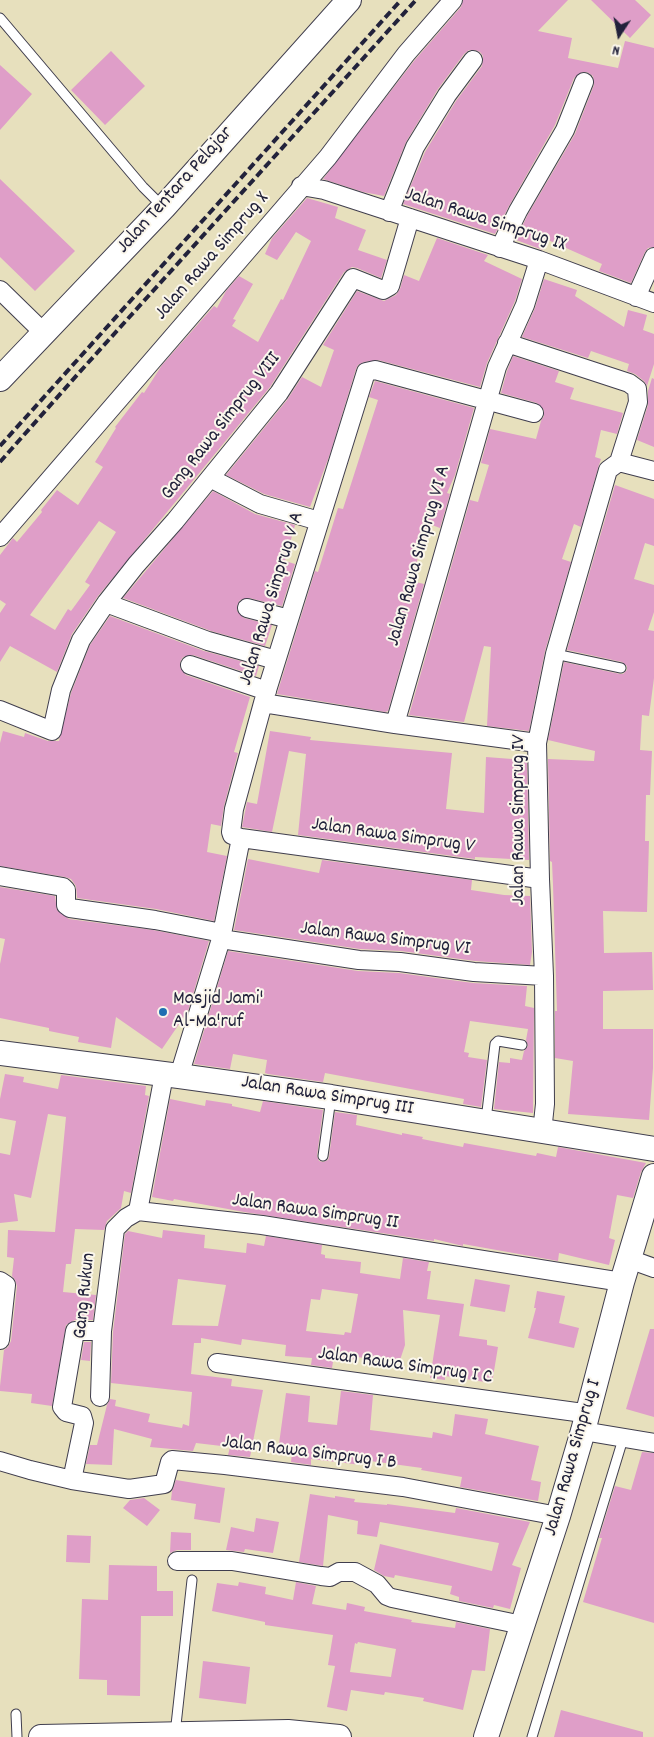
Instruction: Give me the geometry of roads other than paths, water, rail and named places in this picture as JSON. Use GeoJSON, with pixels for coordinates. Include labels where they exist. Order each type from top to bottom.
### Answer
{"type":"FeatureCollection","features":[{"type":"Feature","properties":{"kind":"street","name":"Jalan Tentara Pelajar"},"geometry":{"type":"LineString","coordinates":[[0,379],[164,207],[349,0]]}},
{"type":"Feature","properties":{"kind":"street","name":"Jalan Rawa Simprug X"},"geometry":{"type":"LineString","coordinates":[[0,537],[328,157],[406,54],[453,0]]}},
{"type":"Feature","properties":{"kind":"street"},"geometry":{"type":"LineString","coordinates":[[389,212],[415,147],[447,95],[474,60]]}},
{"type":"Feature","properties":{"kind":"street"},"geometry":{"type":"LineString","coordinates":[[500,248],[518,211],[565,130],[584,82]]}},
{"type":"Feature","properties":{"kind":"street","name":"Jalan Rawa Simprug IX"},"geometry":{"type":"LineString","coordinates":[[301,186],[324,190],[540,260],[654,303]]}},
{"type":"Feature","properties":{"kind":"street","name":"Gang Rawa Simprug VIII"},"geometry":{"type":"LineString","coordinates":[[0,710],[52,731],[61,690],[81,640],[106,604],[136,565],[175,521],[279,393],[353,278],[382,290],[390,286],[410,218]]}},
{"type":"Feature","properties":{"kind":"street"},"geometry":{"type":"LineString","coordinates":[[636,297],[654,257]]}},
{"type":"Feature","properties":{"kind":"street","name":"Jalan Rawa Simprug VI A"},"geometry":{"type":"LineString","coordinates":[[395,724],[497,367],[524,305],[540,260]]}},
{"type":"Feature","properties":{"kind":"street"},"geometry":{"type":"LineString","coordinates":[[0,290],[43,332]]}},
{"type":"Feature","properties":{"kind":"street","name":"Jalan Rawa Simprug IV"},"geometry":{"type":"LineString","coordinates":[[507,343],[629,383],[637,389],[638,402],[619,462],[608,470],[555,654],[537,743],[544,976],[545,1104],[542,1132]]}},
{"type":"Feature","properties":{"kind":"street","name":"Jalan Rawa Simprug V A"},"geometry":{"type":"LineString","coordinates":[[240,838],[232,835],[231,832],[234,809],[276,660],[364,375],[370,370],[375,370],[487,400]]}},
{"type":"Feature","properties":{"kind":"street"},"geometry":{"type":"LineString","coordinates":[[487,400],[534,413]]}},
{"type":"Feature","properties":{"kind":"street"},"geometry":{"type":"LineString","coordinates":[[619,462],[654,471]]}},
{"type":"Feature","properties":{"kind":"street"},"geometry":{"type":"LineString","coordinates":[[210,478],[260,504],[318,521]]}},
{"type":"Feature","properties":{"kind":"street"},"geometry":{"type":"LineString","coordinates":[[106,604],[208,641],[276,660]]}},
{"type":"Feature","properties":{"kind":"street"},"geometry":{"type":"LineString","coordinates":[[247,608],[289,619]]}},
{"type":"Feature","properties":{"kind":"street"},"geometry":{"type":"LineString","coordinates":[[190,665],[265,697],[395,724],[537,743]]}},
{"type":"Feature","properties":{"kind":"street"},"geometry":{"type":"LineString","coordinates":[[138,1211],[151,1134],[222,936],[240,838]]}},
{"type":"Feature","properties":{"kind":"street","name":"Jalan Rawa Simprug V"},"geometry":{"type":"LineString","coordinates":[[240,838],[540,879]]}},
{"type":"Feature","properties":{"kind":"street","name":"Jalan Rawa Simprug VI"},"geometry":{"type":"LineString","coordinates":[[0,876],[63,887],[66,890],[66,905],[70,908],[155,920],[222,936],[360,960],[400,962],[474,972],[544,976]]}},
{"type":"Feature","properties":{"kind":"street","name":"Jalan Rawa Simprug III"},"geometry":{"type":"LineString","coordinates":[[0,1053],[331,1097],[654,1149]]}},
{"type":"Feature","properties":{"kind":"street","name":"Jalan Rawa Simprug I"},"geometry":{"type":"LineString","coordinates":[[486,1737],[558,1516],[622,1282],[654,1176]]}},
{"type":"Feature","properties":{"kind":"street","name":"Jalan Rawa Simprug II"},"geometry":{"type":"LineString","coordinates":[[138,1211],[262,1225],[622,1282]]}},
{"type":"Feature","properties":{"kind":"street","name":"Gang Rukun"},"geometry":{"type":"LineString","coordinates":[[100,1397],[102,1332],[116,1229],[119,1223],[138,1211]]}},
{"type":"Feature","properties":{"kind":"street"},"geometry":{"type":"LineString","coordinates":[[629,1258],[654,1268]]}},
{"type":"Feature","properties":{"kind":"street"},"geometry":{"type":"LineString","coordinates":[[0,1281],[6,1285],[0,1340]]}},
{"type":"Feature","properties":{"kind":"street"},"geometry":{"type":"LineString","coordinates":[[0,1461],[72,1480],[84,1423],[82,1416],[66,1412],[62,1408],[75,1331],[102,1332]]}},
{"type":"Feature","properties":{"kind":"street","name":"Jalan Rawa Simprug I C"},"geometry":{"type":"LineString","coordinates":[[217,1363],[576,1412],[585,1422],[623,1439],[654,1443]]}},
{"type":"Feature","properties":{"kind":"street","name":"Jalan Rawa Simprug I B"},"geometry":{"type":"LineString","coordinates":[[72,1480],[129,1489],[162,1486],[166,1482],[172,1460],[403,1486],[558,1516]]}},
{"type":"Feature","properties":{"kind":"street"},"geometry":{"type":"LineString","coordinates":[[177,1561],[232,1561],[330,1577],[339,1572],[356,1572],[378,1584],[387,1596],[392,1598],[522,1625]]}},
{"type":"Feature","properties":{"kind":"street"},"geometry":{"type":"LineString","coordinates":[[44,1737],[175,1734],[339,1737]]}},
{"type":"Feature","properties":{"kind":"lane"},"geometry":{"type":"LineString","coordinates":[[0,18],[143,187],[164,207]]}},
{"type":"Feature","properties":{"kind":"lane"},"geometry":{"type":"LineString","coordinates":[[555,654],[621,668]]}},
{"type":"Feature","properties":{"kind":"lane"},"geometry":{"type":"LineString","coordinates":[[486,1122],[495,1044],[498,1041],[522,1046]]}},
{"type":"Feature","properties":{"kind":"lane"},"geometry":{"type":"LineString","coordinates":[[323,1156],[331,1097]]}},
{"type":"Feature","properties":{"kind":"lane"},"geometry":{"type":"LineString","coordinates":[[532,1737],[623,1439]]}},
{"type":"Feature","properties":{"kind":"lane"},"geometry":{"type":"LineString","coordinates":[[175,1734],[175,1718],[192,1580]]}},
{"type":"Feature","properties":{"kind":"lane"},"geometry":{"type":"LineString","coordinates":[[16,1714],[17,1737]]}},
{"type":"Feature","properties":{"kind":"railway"},"geometry":{"type":"LineString","coordinates":[[0,446],[401,0]]}},
{"type":"Feature","properties":{"kind":"railway"},"geometry":{"type":"LineString","coordinates":[[0,462],[416,0]]}},
{"type":"Feature","properties":{"kind":"place","name":"Masjid Jami' Al-Ma'ruf"},"geometry":{"type":"Point","coordinates":[163,1012]}}]}
